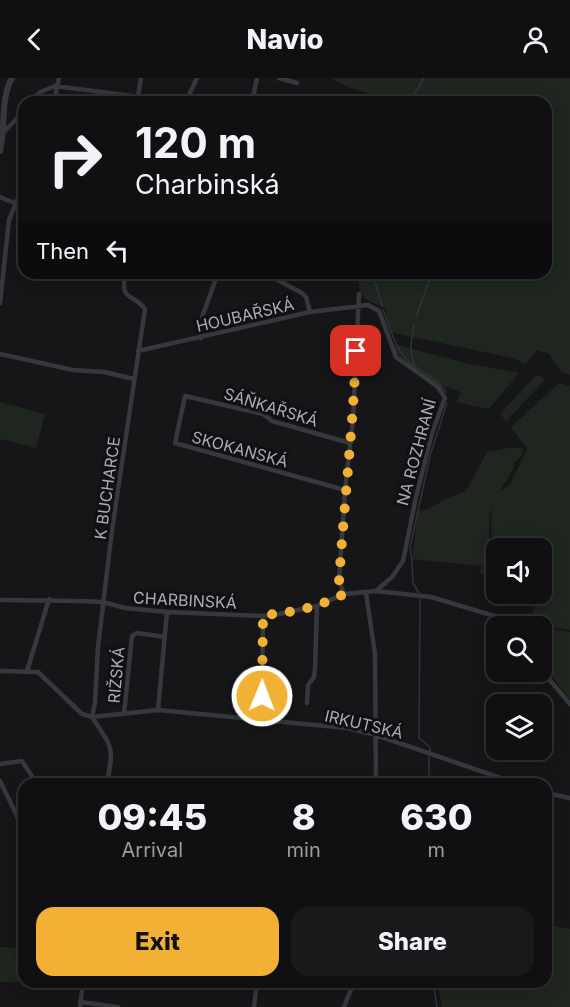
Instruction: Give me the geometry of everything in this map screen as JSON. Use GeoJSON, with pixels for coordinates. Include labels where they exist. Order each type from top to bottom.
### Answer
{"type":"FeatureCollection","features":[{"type":"Feature","properties":{"kind":"street"},"geometry":{"type":"LineString","coordinates":[[0,151],[5,92],[12,78]]}},
{"type":"Feature","properties":{"kind":"street"},"geometry":{"type":"LineString","coordinates":[[55,96],[59,78]]}},
{"type":"Feature","properties":{"kind":"street"},"geometry":{"type":"LineString","coordinates":[[136,96],[141,78]]}},
{"type":"Feature","properties":{"kind":"street"},"geometry":{"type":"LineString","coordinates":[[188,96],[197,78]]}},
{"type":"Feature","properties":{"kind":"street"},"geometry":{"type":"LineString","coordinates":[[253,96],[257,78]]}},
{"type":"Feature","properties":{"kind":"street"},"geometry":{"type":"LineString","coordinates":[[279,78],[297,83]]}},
{"type":"Feature","properties":{"kind":"street"},"geometry":{"type":"LineString","coordinates":[[36,96],[48,87],[57,86],[117,96]]}},
{"type":"Feature","properties":{"kind":"street"},"geometry":{"type":"LineString","coordinates":[[3,133],[18,117]]}},
{"type":"Feature","properties":{"kind":"street"},"geometry":{"type":"LineString","coordinates":[[0,303],[9,220],[18,196]]}},
{"type":"Feature","properties":{"kind":"street"},"geometry":{"type":"LineString","coordinates":[[0,197],[18,205]]}},
{"type":"Feature","properties":{"kind":"street","name":"K BUCHARCE"},"geometry":{"type":"LineString","coordinates":[[92,717],[98,647],[145,309],[140,302],[124,292],[125,279]]}},
{"type":"Feature","properties":{"kind":"street"},"geometry":{"type":"LineString","coordinates":[[201,338],[201,320],[216,279]]}},
{"type":"Feature","properties":{"kind":"street"},"geometry":{"type":"LineString","coordinates":[[279,279],[306,297],[310,312]]}},
{"type":"Feature","properties":{"kind":"street"},"geometry":{"type":"LineString","coordinates":[[344,594],[339,582],[345,490],[353,420],[359,294]]}},
{"type":"Feature","properties":{"kind":"street","name":"HOUBAŘSKÁ"},"geometry":{"type":"LineString","coordinates":[[138,351],[310,312],[358,305]]}},
{"type":"Feature","properties":{"kind":"street","name":"NA ROZHRANÍ"},"geometry":{"type":"LineString","coordinates":[[358,305],[368,305],[379,312],[396,357],[438,387],[445,398],[432,434],[416,497],[404,561],[392,577],[376,591]]}},
{"type":"Feature","properties":{"kind":"street"},"geometry":{"type":"LineString","coordinates":[[0,354],[73,370],[104,372],[134,379]]}},
{"type":"Feature","properties":{"kind":"street","name":"SÁŇKAŘSKÁ"},"geometry":{"type":"LineString","coordinates":[[185,396],[263,414],[272,422],[350,442]]}},
{"type":"Feature","properties":{"kind":"street","name":"SKOKANSKÁ"},"geometry":{"type":"LineString","coordinates":[[185,396],[175,443],[345,490]]}},
{"type":"Feature","properties":{"kind":"street"},"geometry":{"type":"LineString","coordinates":[[376,778],[375,654],[366,593],[376,591],[431,597],[494,616]]}},
{"type":"Feature","properties":{"kind":"street","name":"CHARBINSKÁ"},"geometry":{"type":"LineString","coordinates":[[0,600],[49,599],[104,602],[125,608],[167,612],[263,615],[317,606],[344,594],[366,593]]}},
{"type":"Feature","properties":{"kind":"street"},"geometry":{"type":"LineString","coordinates":[[27,670],[49,599]]}},
{"type":"Feature","properties":{"kind":"street"},"geometry":{"type":"LineString","coordinates":[[308,704],[308,685],[314,677],[315,668],[317,606]]}},
{"type":"Feature","properties":{"kind":"street"},"geometry":{"type":"LineString","coordinates":[[158,710],[167,612]]}},
{"type":"Feature","properties":{"kind":"street"},"geometry":{"type":"LineString","coordinates":[[250,719],[252,703],[262,696],[263,615]]}},
{"type":"Feature","properties":{"kind":"street","name":"RIŽSKÁ"},"geometry":{"type":"LineString","coordinates":[[124,714],[132,636],[137,633],[165,637]]}},
{"type":"Feature","properties":{"kind":"street"},"geometry":{"type":"LineString","coordinates":[[0,671],[38,672],[82,714],[92,717],[112,752],[108,778]]}},
{"type":"Feature","properties":{"kind":"street"},"geometry":{"type":"LineString","coordinates":[[552,682],[570,704]]}},
{"type":"Feature","properties":{"kind":"street","name":"IRKUTSKÁ"},"geometry":{"type":"LineString","coordinates":[[92,717],[158,710],[336,727],[375,735],[500,778]]}},
{"type":"Feature","properties":{"kind":"street"},"geometry":{"type":"LineString","coordinates":[[0,764],[22,761],[33,778]]}},
{"type":"Feature","properties":{"kind":"street"},"geometry":{"type":"LineString","coordinates":[[0,780],[18,818]]}},
{"type":"Feature","properties":{"kind":"street"},"geometry":{"type":"LineString","coordinates":[[552,794],[570,798]]}},
{"type":"Feature","properties":{"kind":"street"},"geometry":{"type":"LineString","coordinates":[[82,988],[80,1005],[118,1007]]}},
{"type":"Feature","properties":{"kind":"street"},"geometry":{"type":"LineString","coordinates":[[255,1007],[257,988]]}},
{"type":"Feature","properties":{"kind":"street"},"geometry":{"type":"LineString","coordinates":[[344,1007],[352,988]]}},
{"type":"Feature","properties":{"kind":"shaded area"},"geometry":{"type":"Polygon","coordinates":[[[331,78],[570,78],[570,375],[561,372],[549,354],[537,350],[526,364],[512,358],[389,332],[385,308],[363,296],[358,281],[358,279],[552,279],[552,96],[369,96],[369,94],[345,86],[331,78]]]}},
{"type":"Feature","properties":{"kind":"shaded area"},"geometry":{"type":"Polygon","coordinates":[[[394,344],[465,363],[519,373],[489,409],[456,402],[461,393],[439,385],[419,373],[399,356],[394,344]]]}},
{"type":"Feature","properties":{"kind":"shaded area"},"geometry":{"type":"Polygon","coordinates":[[[536,375],[546,379],[506,421],[500,414],[536,375]]]}},
{"type":"Feature","properties":{"kind":"shaded area"},"geometry":{"type":"Polygon","coordinates":[[[559,383],[570,386],[570,630],[552,627],[552,616],[532,616],[535,606],[530,604],[552,604],[552,538],[493,538],[492,505],[489,538],[486,538],[486,576],[479,572],[482,566],[412,559],[419,511],[431,508],[445,499],[466,491],[487,452],[512,447],[523,449],[522,455],[514,463],[513,470],[499,492],[510,484],[527,449],[511,427],[559,383]]]}},
{"type":"Feature","properties":{"kind":"shaded area"},"geometry":{"type":"Polygon","coordinates":[[[0,402],[45,414],[36,448],[0,439],[0,402]]]}},
{"type":"Feature","properties":{"kind":"shaded area"},"geometry":{"type":"Polygon","coordinates":[[[552,629],[570,632],[570,700],[552,676],[552,629]]]}},
{"type":"Feature","properties":{"kind":"shaded area"},"geometry":{"type":"Polygon","coordinates":[[[552,925],[570,929],[570,1007],[442,1007],[439,988],[552,988],[552,925]]]}},
{"type":"Feature","properties":{"kind":"shaded area"},"geometry":{"type":"Polygon","coordinates":[[[0,947],[18,948],[18,982],[0,982],[0,947]]]}},
{"type":"Feature","properties":{"kind":"waterway"},"geometry":{"type":"LineString","coordinates":[[414,96],[424,78]]}},
{"type":"Feature","properties":{"kind":"waterway"},"geometry":{"type":"LineString","coordinates":[[374,279],[382,305]]}},
{"type":"Feature","properties":{"kind":"waterway"},"geometry":{"type":"LineString","coordinates":[[416,317],[430,279]]}},
{"type":"Feature","properties":{"kind":"waterway"},"geometry":{"type":"LineString","coordinates":[[383,310],[393,337],[404,357],[446,392]]}},
{"type":"Feature","properties":{"kind":"waterway"},"geometry":{"type":"LineString","coordinates":[[414,325],[411,345],[415,365]]}},
{"type":"Feature","properties":{"kind":"waterway"},"geometry":{"type":"LineString","coordinates":[[412,561],[410,547],[430,456],[447,403]]}},
{"type":"Feature","properties":{"kind":"waterway"},"geometry":{"type":"LineString","coordinates":[[412,562],[413,583],[419,593]]}},
{"type":"Feature","properties":{"kind":"waterway"},"geometry":{"type":"LineString","coordinates":[[420,599],[419,738],[430,747],[430,752]]}},
{"type":"Feature","properties":{"kind":"waterway"},"geometry":{"type":"LineString","coordinates":[[429,757],[429,778]]}},
{"type":"Feature","properties":{"kind":"waterway"},"geometry":{"type":"LineString","coordinates":[[434,988],[437,1007]]}},
{"type":"Feature","properties":{"kind":"route"},"geometry":{"type":"LineString","coordinates":[[262,696],[263,615],[317,606],[344,594],[339,582],[345,490],[353,420],[356,351]]}}]}
